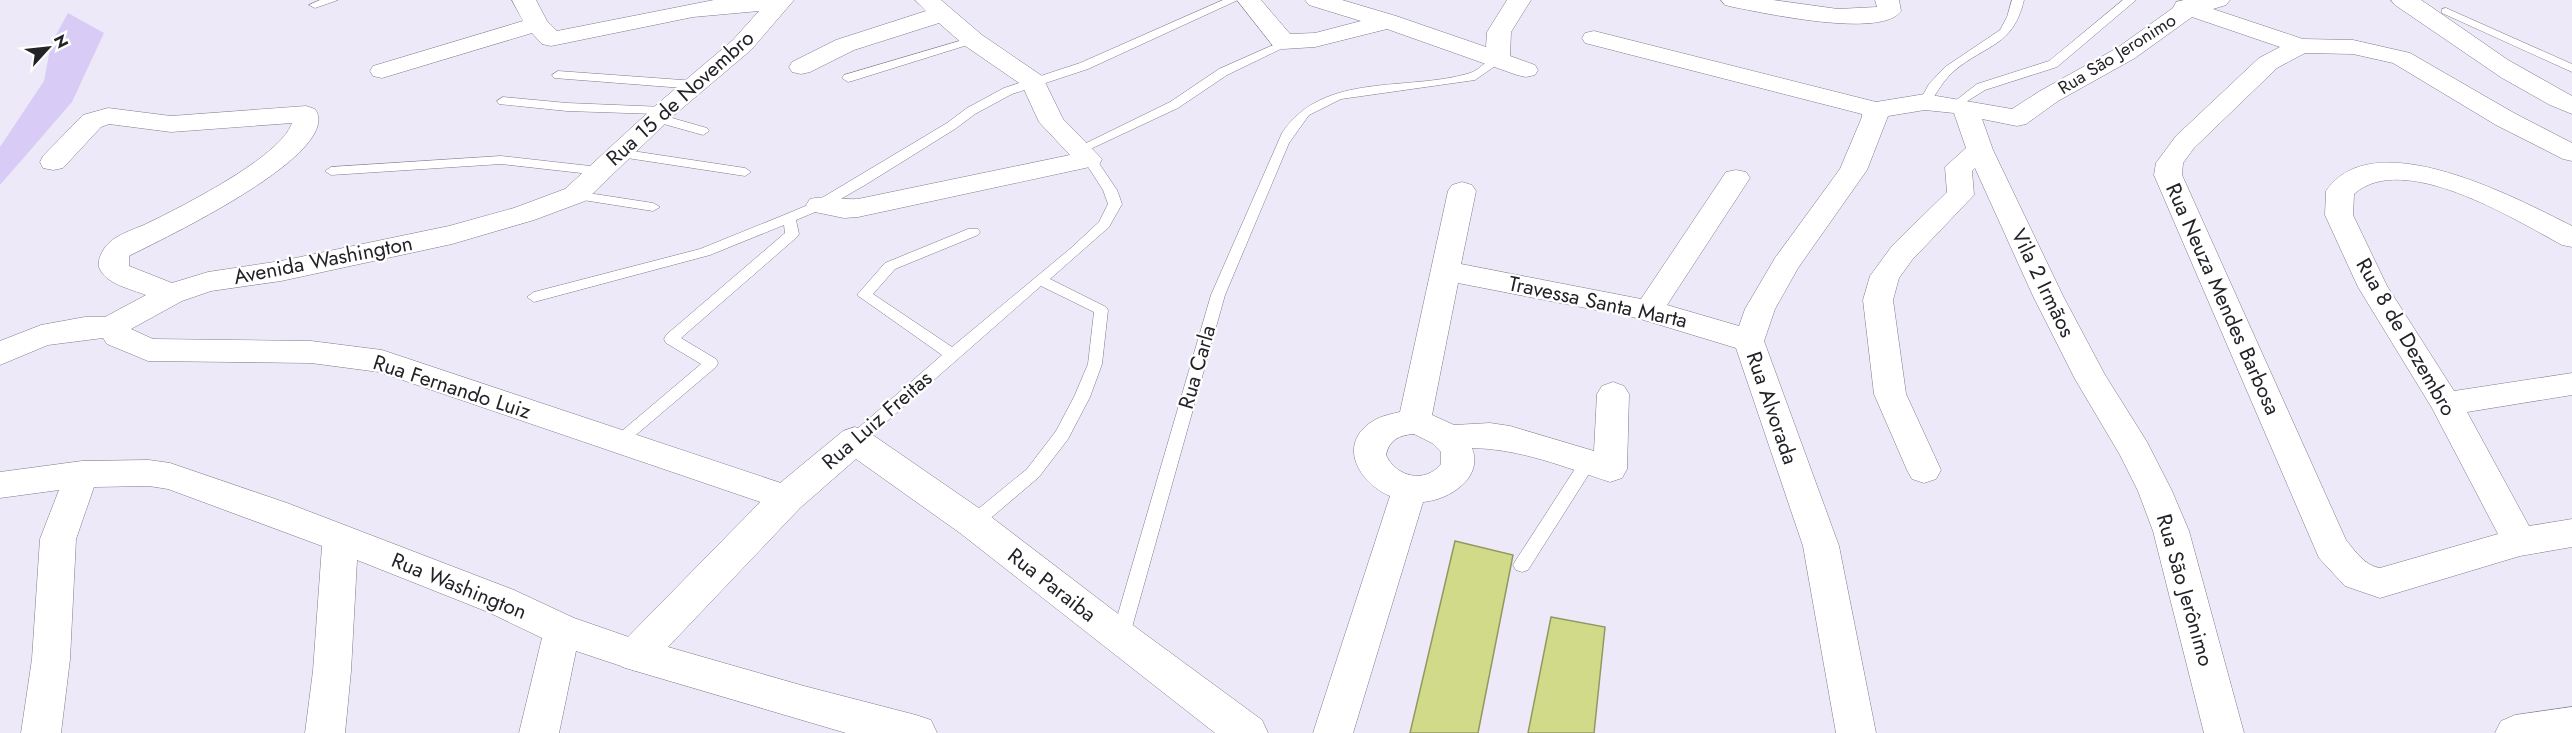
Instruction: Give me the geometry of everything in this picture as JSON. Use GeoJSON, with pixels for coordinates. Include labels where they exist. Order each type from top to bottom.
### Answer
{"type":"FeatureCollection","features":[{"type":"Feature","properties":{"kind":"street"},"geometry":{"type":"LineString","coordinates":[[524,0],[537,24],[549,39],[718,2],[781,2]]}},
{"type":"Feature","properties":{"kind":"street"},"geometry":{"type":"LineString","coordinates":[[1250,0],[1279,39],[1287,42],[1324,38],[1388,21]]}},
{"type":"Feature","properties":{"kind":"street"},"geometry":{"type":"LineString","coordinates":[[1317,0],[1388,21],[1526,70]]}},
{"type":"Feature","properties":{"kind":"street"},"geometry":{"type":"LineString","coordinates":[[1497,60],[1499,32],[1519,0]]}},
{"type":"Feature","properties":{"kind":"street"},"geometry":{"type":"LineString","coordinates":[[1733,0],[1871,18],[1889,11],[1887,0]]}},
{"type":"Feature","properties":{"kind":"street","name":"Rua São Jeronimo"},"geometry":{"type":"LineString","coordinates":[[1963,105],[2013,118],[2020,117],[2049,96],[2088,76],[2135,47],[2177,5],[2218,0]]}},
{"type":"Feature","properties":{"kind":"street"},"geometry":{"type":"LineString","coordinates":[[2403,0],[2417,7],[2474,49],[2538,89],[2572,106]]}},
{"type":"Feature","properties":{"kind":"street","name":"Rua 15 de Novembro"},"geometry":{"type":"LineString","coordinates":[[575,195],[661,115],[742,45],[781,2]]}},
{"type":"Feature","properties":{"kind":"street"},"geometry":{"type":"LineString","coordinates":[[2177,5],[2301,46]]}},
{"type":"Feature","properties":{"kind":"street"},"geometry":{"type":"LineString","coordinates":[[801,67],[845,45],[934,7],[972,40],[1032,81],[1052,122],[1084,154]]}},
{"type":"Feature","properties":{"kind":"street"},"geometry":{"type":"LineString","coordinates":[[382,71],[537,24]]}},
{"type":"Feature","properties":{"kind":"street"},"geometry":{"type":"LineString","coordinates":[[1594,38],[1876,110],[1925,102],[1963,105]]}},
{"type":"Feature","properties":{"kind":"street","name":"Rua Neuza Mendes Barbosa"},"geometry":{"type":"LineString","coordinates":[[2520,542],[2380,583],[2368,583],[2354,574],[2332,548],[2168,175],[2170,163],[2185,142],[2268,63],[2301,46],[2353,47],[2402,58],[2505,119],[2572,153]]}},
{"type":"Feature","properties":{"kind":"street"},"geometry":{"type":"LineString","coordinates":[[2538,89],[2572,86]]}},
{"type":"Feature","properties":{"kind":"street","name":"Vila 2 Irmãos"},"geometry":{"type":"LineString","coordinates":[[1963,105],[1980,150],[2080,358],[2135,451]]}},
{"type":"Feature","properties":{"kind":"street","name":"Rua Alvorada"},"geometry":{"type":"LineString","coordinates":[[1856,733],[1821,546],[1749,341],[1760,309],[1785,265],[1853,170],[1876,110]]}},
{"type":"Feature","properties":{"kind":"street"},"geometry":{"type":"LineString","coordinates":[[53,162],[92,121],[108,116],[171,124],[306,114],[305,127],[288,147],[251,178],[205,207],[119,249],[114,257],[113,266],[119,273],[171,294]]}},
{"type":"Feature","properties":{"kind":"street"},"geometry":{"type":"LineString","coordinates":[[1924,470],[1890,394],[1878,300],[1885,276],[1902,253],[1960,195],[1962,190],[1957,175],[1959,166],[1980,150]]}},
{"type":"Feature","properties":{"kind":"street"},"geometry":{"type":"LineString","coordinates":[[820,205],[844,209],[858,208],[1084,154]]}},
{"type":"Feature","properties":{"kind":"street","name":"Rua 8 de Dezembro"},"geometry":{"type":"LineString","coordinates":[[2520,542],[2446,404],[2373,287],[2339,215],[2340,191],[2357,177],[2387,171],[2416,172],[2461,185],[2572,238]]}},
{"type":"Feature","properties":{"kind":"street"},"geometry":{"type":"LineString","coordinates":[[1649,310],[1736,178]]}},
{"type":"Feature","properties":{"kind":"street"},"geometry":{"type":"LineString","coordinates":[[1414,422],[1462,191]]}},
{"type":"Feature","properties":{"kind":"street","name":"Avenida Washington"},"geometry":{"type":"LineString","coordinates":[[0,354],[41,336],[111,327],[171,294],[208,282],[281,271],[452,235],[524,214],[575,195]]}},
{"type":"Feature","properties":{"kind":"street","name":"Travessa Santa Marta"},"geometry":{"type":"LineString","coordinates":[[1445,271],[1649,310],[1705,325],[1749,341]]}},
{"type":"Feature","properties":{"kind":"street","name":"Rua Fernando Luiz"},"geometry":{"type":"LineString","coordinates":[[111,327],[125,340],[148,350],[310,352],[382,361],[787,498]]}},
{"type":"Feature","properties":{"kind":"street"},"geometry":{"type":"LineString","coordinates":[[2446,404],[2572,384]]}},
{"type":"Feature","properties":{"kind":"street"},"geometry":{"type":"LineString","coordinates":[[1450,438],[1464,435],[1499,435],[1599,466],[1613,394]]}},
{"type":"Feature","properties":{"kind":"street"},"geometry":{"type":"LineString","coordinates":[[1414,422],[1428,425],[1450,438],[1456,448],[1458,459],[1456,469],[1438,485],[1424,488],[1410,489],[1392,483],[1377,474],[1369,455],[1374,438],[1381,431],[1402,423],[1414,422]]}},
{"type":"Feature","properties":{"kind":"street","name":"Rua Paraiba"},"geometry":{"type":"LineString","coordinates":[[855,440],[973,523],[1120,638],[1247,733]]}},
{"type":"Feature","properties":{"kind":"street","name":"Rua Luiz Freitas"},"geometry":{"type":"LineString","coordinates":[[636,655],[787,498],[855,440]]}},
{"type":"Feature","properties":{"kind":"street","name":"Rua São Jerônimo"},"geometry":{"type":"LineString","coordinates":[[2135,451],[2155,491],[2171,531],[2224,733]]}},
{"type":"Feature","properties":{"kind":"street","name":"Rua Washington"},"geometry":{"type":"LineString","coordinates":[[0,485],[82,474],[149,473],[170,476],[501,601],[562,630],[636,655],[804,704],[916,733]]}},
{"type":"Feature","properties":{"kind":"street"},"geometry":{"type":"LineString","coordinates":[[41,733],[51,659],[58,538],[82,474]]}},
{"type":"Feature","properties":{"kind":"street"},"geometry":{"type":"LineString","coordinates":[[1334,733],[1410,489]]}},
{"type":"Feature","properties":{"kind":"street"},"geometry":{"type":"LineString","coordinates":[[2520,542],[2572,533]]}},
{"type":"Feature","properties":{"kind":"street"},"geometry":{"type":"LineString","coordinates":[[325,733],[332,671],[340,539]]}},
{"type":"Feature","properties":{"kind":"street"},"geometry":{"type":"LineString","coordinates":[[539,733],[562,630]]}},
{"type":"Feature","properties":{"kind":"street"},"geometry":{"type":"LineString","coordinates":[[2515,733],[2572,724]]}},
{"type":"Feature","properties":{"kind":"lane"},"geometry":{"type":"LineString","coordinates":[[315,4],[332,0]]}},
{"type":"Feature","properties":{"kind":"lane"},"geometry":{"type":"LineString","coordinates":[[534,297],[705,252],[820,205],[911,151],[988,100],[1032,81],[1084,66],[1232,0]]}},
{"type":"Feature","properties":{"kind":"lane"},"geometry":{"type":"LineString","coordinates":[[1925,102],[1936,80],[1970,55],[1993,43],[2001,35],[2009,26],[2018,0]]}},
{"type":"Feature","properties":{"kind":"lane"},"geometry":{"type":"LineString","coordinates":[[1963,105],[1981,87],[2053,64],[2130,0]]}},
{"type":"Feature","properties":{"kind":"lane"},"geometry":{"type":"LineString","coordinates":[[2446,11],[2572,68]]}},
{"type":"Feature","properties":{"kind":"lane"},"geometry":{"type":"LineString","coordinates":[[848,78],[972,40]]}},
{"type":"Feature","properties":{"kind":"lane"},"geometry":{"type":"LineString","coordinates":[[1084,154],[1174,105],[1250,57],[1287,42]]}},
{"type":"Feature","properties":{"kind":"lane","name":"Rua Carla"},"geometry":{"type":"LineString","coordinates":[[1120,638],[1218,295],[1283,143],[1296,119],[1321,103],[1354,93],[1475,76],[1497,60]]}},
{"type":"Feature","properties":{"kind":"lane"},"geometry":{"type":"LineString","coordinates":[[558,75],[696,86]]}},
{"type":"Feature","properties":{"kind":"lane"},"geometry":{"type":"LineString","coordinates":[[503,101],[661,115],[703,131]]}},
{"type":"Feature","properties":{"kind":"lane"},"geometry":{"type":"LineString","coordinates":[[619,153],[745,172]]}},
{"type":"Feature","properties":{"kind":"lane","name":"Rua Luiz Freitas"},"geometry":{"type":"LineString","coordinates":[[855,440],[1104,224],[1115,204],[1110,190],[1084,154]]}},
{"type":"Feature","properties":{"kind":"lane"},"geometry":{"type":"LineString","coordinates":[[331,171],[501,160],[599,171]]}},
{"type":"Feature","properties":{"kind":"lane","name":"Avenida Washington"},"geometry":{"type":"LineString","coordinates":[[575,195],[653,207]]}},
{"type":"Feature","properties":{"kind":"lane"},"geometry":{"type":"LineString","coordinates":[[618,441],[711,363],[671,339],[792,234],[789,218]]}},
{"type":"Feature","properties":{"kind":"lane"},"geometry":{"type":"LineString","coordinates":[[952,354],[864,295],[890,266],[973,232]]}},
{"type":"Feature","properties":{"kind":"lane"},"geometry":{"type":"LineString","coordinates":[[973,523],[1033,473],[1062,435],[1082,397],[1095,364],[1101,310],[1040,280]]}},
{"type":"Feature","properties":{"kind":"lane"},"geometry":{"type":"LineString","coordinates":[[1522,565],[1599,466]]}},
{"type":"Feature","properties":{"kind":"shaded area"},"geometry":{"type":"Polygon","coordinates":[[[68,13],[104,33],[72,102],[0,185],[0,147],[44,81],[51,44],[68,13]]]}},
{"type":"Feature","properties":{"kind":"building"},"geometry":{"type":"Polygon","coordinates":[[[1455,541],[1513,555],[1478,733],[1410,733],[1455,541]]]}},
{"type":"Feature","properties":{"kind":"building"},"geometry":{"type":"Polygon","coordinates":[[[1551,617],[1605,627],[1594,733],[1528,733],[1551,617]]]}}]}
